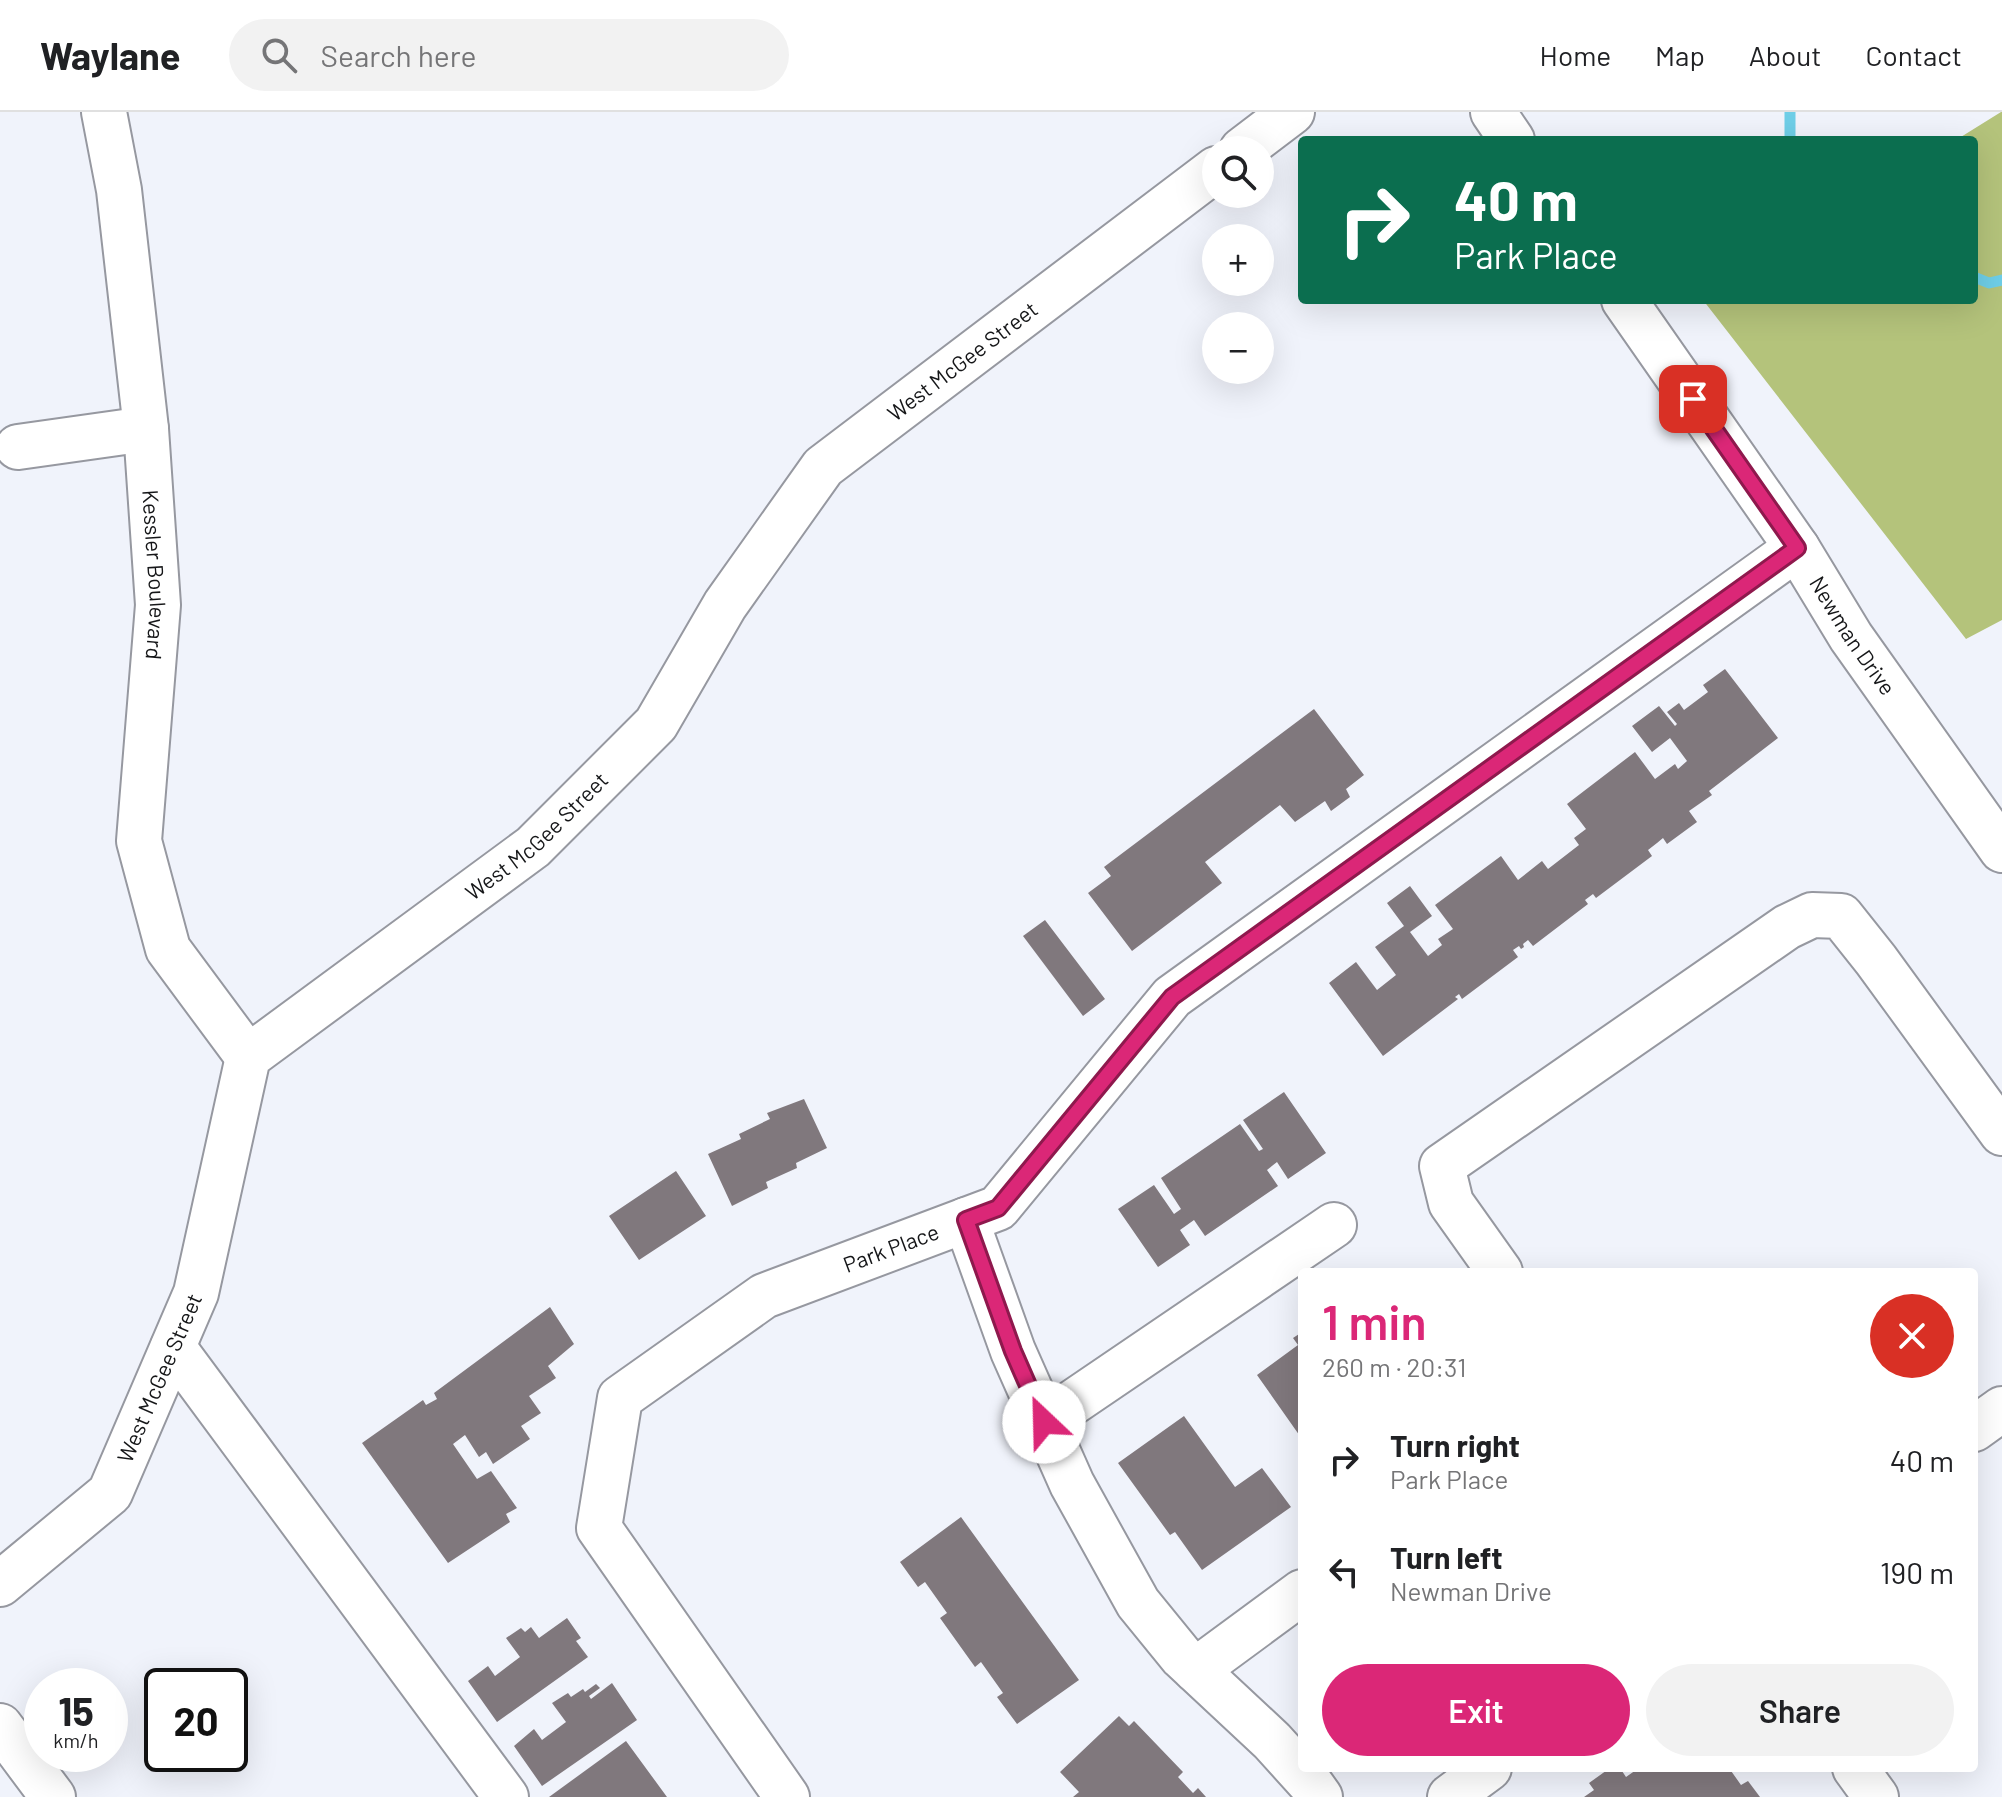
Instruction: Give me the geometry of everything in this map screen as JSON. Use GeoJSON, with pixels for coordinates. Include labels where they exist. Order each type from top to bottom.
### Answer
{"type":"FeatureCollection","features":[{"type":"Feature","properties":{"kind":"street","name":"Kessler Boulevard"},"geometry":{"type":"LineString","coordinates":[[104,112],[119,190],[146,429],[158,605],[139,841],[168,949],[248,1057]]}},
{"type":"Feature","properties":{"kind":"street"},"geometry":{"type":"LineString","coordinates":[[1260,136],[1292,112]]}},
{"type":"Feature","properties":{"kind":"street"},"geometry":{"type":"LineString","coordinates":[[1493,112],[1509,136]]}},
{"type":"Feature","properties":{"kind":"street","name":"West McGee Street"},"geometry":{"type":"LineString","coordinates":[[0,1584],[110,1493],[196,1293],[248,1057],[533,847],[656,724],[725,605],[823,467],[1202,180]]}},
{"type":"Feature","properties":{"kind":"street","name":"Newman Drive"},"geometry":{"type":"LineString","coordinates":[[1627,304],[1797,548],[1851,637],[2002,850]]}},
{"type":"Feature","properties":{"kind":"street"},"geometry":{"type":"LineString","coordinates":[[18,447],[146,429]]}},
{"type":"Feature","properties":{"kind":"street","name":"Park Place"},"geometry":{"type":"LineString","coordinates":[[787,1797],[599,1528],[620,1398],[764,1296],[998,1208],[1172,997],[1797,548]]}},
{"type":"Feature","properties":{"kind":"street"},"geometry":{"type":"LineString","coordinates":[[1497,1268],[1451,1203],[1442,1166],[1787,927],[1812,915],[1841,916],[2002,1133]]}},
{"type":"Feature","properties":{"kind":"street"},"geometry":{"type":"LineString","coordinates":[[966,1220],[1013,1351],[1044,1422],[1072,1484],[1138,1603],[1182,1657],[1272,1741],[1298,1771]]}},
{"type":"Feature","properties":{"kind":"street"},"geometry":{"type":"LineString","coordinates":[[1044,1422],[1334,1225]]}},
{"type":"Feature","properties":{"kind":"street"},"geometry":{"type":"LineString","coordinates":[[173,1347],[506,1797]]}},
{"type":"Feature","properties":{"kind":"street"},"geometry":{"type":"LineString","coordinates":[[1978,1426],[2002,1409]]}},
{"type":"Feature","properties":{"kind":"street"},"geometry":{"type":"LineString","coordinates":[[1196,1670],[1298,1595]]}},
{"type":"Feature","properties":{"kind":"street"},"geometry":{"type":"LineString","coordinates":[[0,1726],[53,1797]]}},
{"type":"Feature","properties":{"kind":"street"},"geometry":{"type":"LineString","coordinates":[[1299,1772],[1320,1797]]}},
{"type":"Feature","properties":{"kind":"street"},"geometry":{"type":"LineString","coordinates":[[1450,1797],[1484,1772]]}},
{"type":"Feature","properties":{"kind":"street"},"geometry":{"type":"LineString","coordinates":[[1858,1772],[1876,1797]]}},
{"type":"Feature","properties":{"kind":"green space"},"geometry":{"type":"Polygon","coordinates":[[[2002,112],[2002,620],[1966,639],[1706,304],[1978,304],[1978,136],[1963,136],[2002,112]]]}},
{"type":"Feature","properties":{"kind":"building"},"geometry":{"type":"Polygon","coordinates":[[[1725,669],[1778,738],[1709,791],[1712,795],[1689,811],[1697,822],[1667,844],[1663,838],[1648,850],[1652,856],[1596,898],[1593,894],[1585,900],[1588,904],[1533,946],[1528,940],[1521,949],[1519,946],[1513,950],[1518,957],[1462,999],[1459,994],[1455,997],[1458,999],[1383,1056],[1329,983],[1356,962],[1377,990],[1396,975],[1375,947],[1404,926],[1387,903],[1410,886],[1432,916],[1410,932],[1428,956],[1442,945],[1438,939],[1453,929],[1435,905],[1501,856],[1518,880],[1542,861],[1548,869],[1579,845],[1574,838],[1586,829],[1567,804],[1635,752],[1655,779],[1675,764],[1678,769],[1687,761],[1670,738],[1652,752],[1632,726],[1659,706],[1675,726],[1677,724],[1667,712],[1679,703],[1684,710],[1708,692],[1703,685],[1725,669]]]}},
{"type":"Feature","properties":{"kind":"building"},"geometry":{"type":"Polygon","coordinates":[[[1314,709],[1364,775],[1346,789],[1350,797],[1331,811],[1325,801],[1295,822],[1280,805],[1205,862],[1222,883],[1132,951],[1088,893],[1111,876],[1104,867],[1314,709]]]}},
{"type":"Feature","properties":{"kind":"building"},"geometry":{"type":"Polygon","coordinates":[[[1045,920],[1105,999],[1083,1016],[1023,936],[1045,920]]]}},
{"type":"Feature","properties":{"kind":"building"},"geometry":{"type":"Polygon","coordinates":[[[1284,1092],[1326,1153],[1288,1179],[1277,1162],[1267,1170],[1278,1186],[1205,1236],[1194,1220],[1180,1230],[1190,1245],[1158,1267],[1118,1209],[1154,1185],[1174,1214],[1181,1209],[1161,1178],[1240,1124],[1259,1151],[1263,1149],[1243,1120],[1284,1092]]]}},
{"type":"Feature","properties":{"kind":"building"},"geometry":{"type":"Polygon","coordinates":[[[804,1099],[827,1148],[796,1163],[797,1168],[766,1182],[768,1188],[732,1206],[708,1154],[741,1139],[739,1134],[770,1119],[767,1113],[804,1099]]]}},
{"type":"Feature","properties":{"kind":"building"},"geometry":{"type":"Polygon","coordinates":[[[676,1171],[706,1216],[639,1260],[609,1216],[676,1171]]]}},
{"type":"Feature","properties":{"kind":"building"},"geometry":{"type":"Polygon","coordinates":[[[550,1307],[574,1344],[548,1366],[556,1378],[529,1396],[541,1413],[521,1426],[530,1439],[493,1464],[486,1452],[479,1457],[465,1435],[453,1444],[477,1479],[491,1471],[517,1508],[506,1514],[510,1522],[448,1563],[362,1443],[423,1400],[426,1405],[437,1399],[434,1393],[550,1307]]]}},
{"type":"Feature","properties":{"kind":"building"},"geometry":{"type":"Polygon","coordinates":[[[1298,1345],[1298,1433],[1257,1375],[1298,1345]]]}},
{"type":"Feature","properties":{"kind":"building"},"geometry":{"type":"Polygon","coordinates":[[[1184,1416],[1235,1487],[1262,1468],[1291,1507],[1202,1570],[1175,1532],[1170,1535],[1118,1463],[1184,1416]]]}},
{"type":"Feature","properties":{"kind":"building"},"geometry":{"type":"Polygon","coordinates":[[[961,1517],[1079,1680],[1017,1724],[997,1697],[1003,1693],[981,1662],[975,1667],[940,1618],[947,1613],[925,1582],[918,1587],[900,1562],[961,1517]]]}},
{"type":"Feature","properties":{"kind":"building"},"geometry":{"type":"Polygon","coordinates":[[[567,1618],[581,1638],[576,1641],[588,1657],[497,1722],[468,1681],[488,1666],[495,1676],[520,1657],[506,1638],[521,1628],[525,1632],[531,1627],[539,1638],[567,1618]]]}},
{"type":"Feature","properties":{"kind":"building"},"geometry":{"type":"Polygon","coordinates":[[[612,1683],[637,1720],[542,1786],[514,1746],[534,1729],[542,1740],[566,1722],[552,1703],[568,1693],[571,1697],[583,1689],[585,1692],[596,1684],[600,1688],[589,1696],[591,1699],[612,1683]]]}},
{"type":"Feature","properties":{"kind":"building"},"geometry":{"type":"Polygon","coordinates":[[[1119,1716],[1129,1726],[1134,1721],[1183,1772],[1178,1777],[1193,1793],[1198,1788],[1206,1797],[1073,1797],[1079,1792],[1060,1772],[1119,1716]]]}},
{"type":"Feature","properties":{"kind":"building"},"geometry":{"type":"Polygon","coordinates":[[[626,1741],[667,1797],[549,1797],[626,1741]]]}},
{"type":"Feature","properties":{"kind":"building"},"geometry":{"type":"Polygon","coordinates":[[[1604,1772],[1623,1772],[1626,1777],[1633,1772],[1732,1772],[1741,1785],[1748,1781],[1760,1797],[1584,1797],[1594,1790],[1589,1783],[1604,1772]]]}},
{"type":"Feature","properties":{"kind":"waterway"},"geometry":{"type":"LineString","coordinates":[[1790,112],[1790,136]]}},
{"type":"Feature","properties":{"kind":"waterway"},"geometry":{"type":"LineString","coordinates":[[1978,279],[1989,283],[2002,280]]}},
{"type":"Feature","properties":{"kind":"route"},"geometry":{"type":"LineString","coordinates":[[1044,1422],[1013,1351],[966,1220],[998,1208],[1172,997],[1797,548],[1693,399]]}}]}
